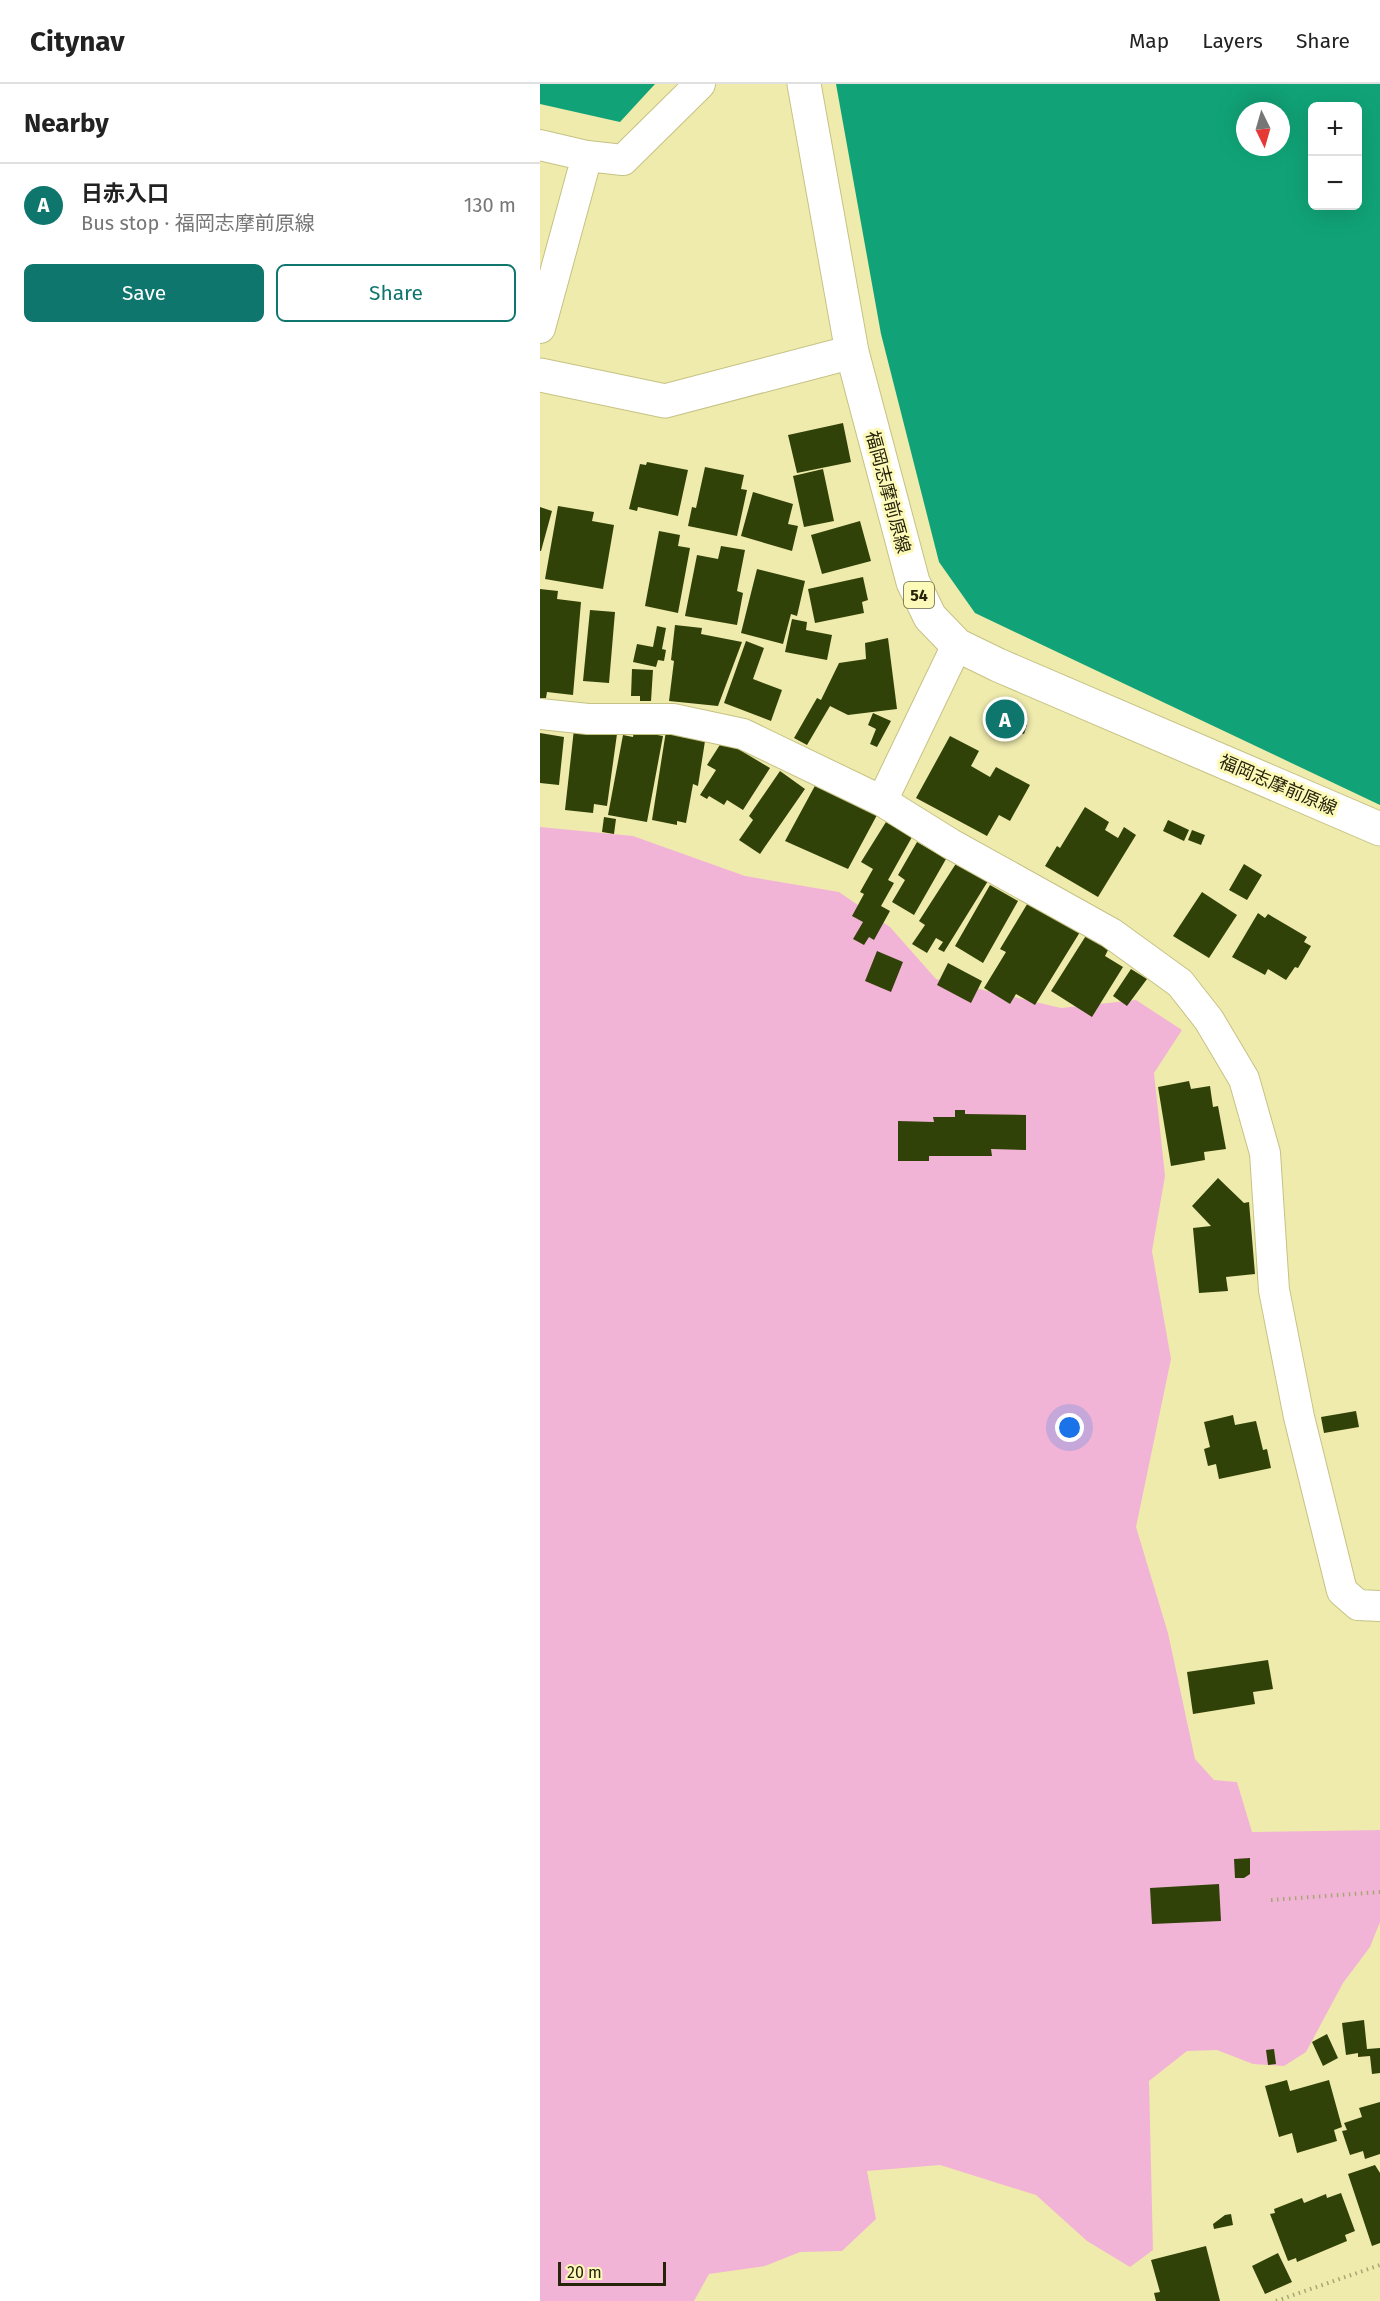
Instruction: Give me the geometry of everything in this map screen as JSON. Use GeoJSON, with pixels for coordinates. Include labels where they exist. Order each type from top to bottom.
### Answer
{"type":"FeatureCollection","features":[{"type":"Feature","properties":{"kind":"main road","name":"福岡志摩前原線"},"geometry":{"type":"LineString","coordinates":[[804,84],[852,352],[913,582],[930,616],[957,645],[998,665],[1380,829]]}},
{"type":"Feature","properties":{"kind":"main road"},"geometry":{"type":"LineString","coordinates":[[540,375],[665,401],[852,352]]}},
{"type":"Feature","properties":{"kind":"street"},"geometry":{"type":"LineString","coordinates":[[540,145],[587,156],[623,160],[700,84]]}},
{"type":"Feature","properties":{"kind":"street"},"geometry":{"type":"LineString","coordinates":[[540,328],[587,156]]}},
{"type":"Feature","properties":{"kind":"street"},"geometry":{"type":"LineString","coordinates":[[882,801],[957,645]]}},
{"type":"Feature","properties":{"kind":"street"},"geometry":{"type":"LineString","coordinates":[[540,714],[588,719],[673,719],[743,734],[882,801],[951,844],[1111,933],[1180,982],[1209,1020],[1244,1079],[1265,1153],[1274,1290],[1299,1418],[1342,1591],[1358,1605],[1380,1606]]}},
{"type":"Feature","properties":{"kind":"path"},"geometry":{"type":"LineString","coordinates":[[1271,1899],[1380,1892]]}},
{"type":"Feature","properties":{"kind":"path"},"geometry":{"type":"LineString","coordinates":[[1276,2301],[1380,2265]]}},
{"type":"Feature","properties":{"kind":"shaded area"},"geometry":{"type":"Polygon","coordinates":[[[540,84],[655,84],[620,122],[540,104],[540,84]]]}},
{"type":"Feature","properties":{"kind":"shaded area"},"geometry":{"type":"Polygon","coordinates":[[[836,84],[1380,84],[1380,805],[975,613],[939,562],[881,334],[836,84]]]}},
{"type":"Feature","properties":{"kind":"shaded area"},"geometry":{"type":"Polygon","coordinates":[[[540,827],[633,836],[745,876],[839,892],[890,927],[936,979],[1061,1008],[1136,1000],[1182,1030],[1154,1073],[1165,1176],[1152,1251],[1171,1359],[1136,1527],[1168,1633],[1195,1759],[1214,1780],[1237,1782],[1252,1832],[1380,1830],[1380,1922],[1370,1947],[1343,1983],[1306,2052],[1284,2066],[1253,2064],[1217,2050],[1187,2051],[1149,2081],[1153,2250],[1130,2267],[1087,2241],[1036,2195],[940,2165],[867,2171],[876,2219],[842,2251],[800,2252],[765,2266],[709,2274],[694,2301],[540,2301],[540,827]]]}},
{"type":"Feature","properties":{"kind":"building"},"geometry":{"type":"Polygon","coordinates":[[[843,423],[851,462],[797,473],[788,435],[843,423]]]}},
{"type":"Feature","properties":{"kind":"building"},"geometry":{"type":"Polygon","coordinates":[[[647,462],[688,470],[678,516],[638,507],[637,511],[629,509],[640,464],[646,465],[647,462]]]}},
{"type":"Feature","properties":{"kind":"building"},"geometry":{"type":"Polygon","coordinates":[[[705,467],[744,475],[741,489],[747,490],[737,536],[688,526],[692,507],[696,508],[705,467]]]}},
{"type":"Feature","properties":{"kind":"building"},"geometry":{"type":"Polygon","coordinates":[[[823,469],[834,521],[804,527],[793,476],[823,469]]]}},
{"type":"Feature","properties":{"kind":"building"},"geometry":{"type":"Polygon","coordinates":[[[753,492],[793,504],[788,524],[798,526],[792,551],[741,536],[753,492]]]}},
{"type":"Feature","properties":{"kind":"building"},"geometry":{"type":"Polygon","coordinates":[[[558,506],[594,512],[592,521],[614,525],[603,589],[545,579],[558,506]]]}},
{"type":"Feature","properties":{"kind":"building"},"geometry":{"type":"Polygon","coordinates":[[[540,507],[552,511],[541,551],[540,551],[540,507]]]}},
{"type":"Feature","properties":{"kind":"building"},"geometry":{"type":"Polygon","coordinates":[[[860,521],[871,561],[822,574],[811,535],[860,521]]]}},
{"type":"Feature","properties":{"kind":"building"},"geometry":{"type":"Polygon","coordinates":[[[659,531],[680,535],[678,546],[690,548],[678,613],[645,606],[659,531]]]}},
{"type":"Feature","properties":{"kind":"building"},"geometry":{"type":"Polygon","coordinates":[[[721,546],[745,550],[737,591],[743,593],[737,625],[685,616],[697,555],[718,559],[721,546]]]}},
{"type":"Feature","properties":{"kind":"building"},"geometry":{"type":"Polygon","coordinates":[[[757,569],[805,581],[797,616],[791,614],[783,644],[741,633],[757,569]]]}},
{"type":"Feature","properties":{"kind":"building"},"geometry":{"type":"Polygon","coordinates":[[[863,577],[868,600],[862,602],[864,613],[815,623],[808,589],[863,577]]]}},
{"type":"Feature","properties":{"kind":"building"},"geometry":{"type":"Polygon","coordinates":[[[540,589],[558,591],[557,599],[581,602],[573,695],[547,692],[546,698],[540,698],[540,589]]]}},
{"type":"Feature","properties":{"kind":"building"},"geometry":{"type":"Polygon","coordinates":[[[590,610],[615,612],[609,683],[583,681],[590,610]]]}},
{"type":"Feature","properties":{"kind":"building"},"geometry":{"type":"Polygon","coordinates":[[[792,619],[807,622],[806,630],[832,635],[827,660],[785,652],[792,619]]]}},
{"type":"Feature","properties":{"kind":"building"},"geometry":{"type":"Polygon","coordinates":[[[675,625],[702,628],[701,634],[742,642],[718,706],[669,701],[674,661],[671,660],[675,625]]]}},
{"type":"Feature","properties":{"kind":"building"},"geometry":{"type":"Polygon","coordinates":[[[657,626],[666,628],[662,649],[666,650],[664,661],[658,660],[656,667],[633,662],[637,644],[653,647],[657,626]]]}},
{"type":"Feature","properties":{"kind":"building"},"geometry":{"type":"Polygon","coordinates":[[[888,638],[897,709],[848,715],[830,706],[807,745],[794,738],[817,698],[821,700],[839,663],[866,659],[865,643],[888,638]]]}},
{"type":"Feature","properties":{"kind":"building"},"geometry":{"type":"Polygon","coordinates":[[[746,641],[764,648],[753,679],[782,690],[771,721],[724,703],[746,641]]]}},
{"type":"Feature","properties":{"kind":"building"},"geometry":{"type":"Polygon","coordinates":[[[632,669],[653,670],[651,701],[640,701],[640,696],[631,696],[632,669]]]}},
{"type":"Feature","properties":{"kind":"building"},"geometry":{"type":"Polygon","coordinates":[[[873,713],[891,721],[877,747],[870,744],[876,729],[868,725],[873,713]]]}},
{"type":"Feature","properties":{"kind":"building"},"geometry":{"type":"Polygon","coordinates":[[[1004,717],[1027,725],[1024,734],[1001,726],[1004,717]]]}},
{"type":"Feature","properties":{"kind":"building"},"geometry":{"type":"Polygon","coordinates":[[[574,729],[617,734],[607,806],[594,804],[593,813],[565,810],[574,729]]]}},
{"type":"Feature","properties":{"kind":"building"},"geometry":{"type":"Polygon","coordinates":[[[634,731],[663,736],[647,822],[608,815],[623,735],[633,737],[634,731]]]}},
{"type":"Feature","properties":{"kind":"building"},"geometry":{"type":"Polygon","coordinates":[[[666,731],[683,733],[682,737],[705,741],[698,786],[693,784],[686,823],[677,821],[677,825],[652,820],[666,731]]]}},
{"type":"Feature","properties":{"kind":"building"},"geometry":{"type":"Polygon","coordinates":[[[540,733],[564,737],[559,785],[540,783],[540,733]]]}},
{"type":"Feature","properties":{"kind":"building"},"geometry":{"type":"Polygon","coordinates":[[[950,736],[979,751],[971,766],[990,777],[996,767],[1030,785],[1010,821],[999,815],[987,836],[916,798],[950,736]]]}},
{"type":"Feature","properties":{"kind":"building"},"geometry":{"type":"Polygon","coordinates":[[[723,740],[770,768],[743,810],[727,800],[724,805],[709,796],[707,799],[700,795],[716,770],[707,765],[723,740]]]}},
{"type":"Feature","properties":{"kind":"building"},"geometry":{"type":"Polygon","coordinates":[[[780,771],[805,789],[760,854],[739,840],[753,820],[749,816],[780,771]]]}},
{"type":"Feature","properties":{"kind":"building"},"geometry":{"type":"Polygon","coordinates":[[[817,782],[877,815],[848,869],[785,841],[817,782]]]}},
{"type":"Feature","properties":{"kind":"building"},"geometry":{"type":"Polygon","coordinates":[[[1085,807],[1109,822],[1105,830],[1118,838],[1124,827],[1136,835],[1098,897],[1045,866],[1057,846],[1060,848],[1085,807]]]}},
{"type":"Feature","properties":{"kind":"building"},"geometry":{"type":"Polygon","coordinates":[[[604,817],[616,819],[614,834],[602,832],[604,817]]]}},
{"type":"Feature","properties":{"kind":"building"},"geometry":{"type":"Polygon","coordinates":[[[1168,820],[1189,830],[1184,841],[1163,831],[1168,820]]]}},
{"type":"Feature","properties":{"kind":"building"},"geometry":{"type":"Polygon","coordinates":[[[886,822],[912,837],[888,880],[894,883],[881,906],[890,911],[874,940],[869,937],[864,945],[853,939],[863,922],[852,916],[864,894],[860,892],[873,869],[861,862],[886,822]]]}},
{"type":"Feature","properties":{"kind":"building"},"geometry":{"type":"Polygon","coordinates":[[[1192,830],[1205,835],[1201,845],[1188,840],[1192,830]]]}},
{"type":"Feature","properties":{"kind":"building"},"geometry":{"type":"Polygon","coordinates":[[[917,842],[946,859],[914,915],[892,902],[905,880],[898,875],[917,842]]]}},
{"type":"Feature","properties":{"kind":"building"},"geometry":{"type":"Polygon","coordinates":[[[957,862],[988,881],[944,952],[938,949],[943,942],[936,938],[927,953],[912,944],[925,925],[919,921],[957,862]]]}},
{"type":"Feature","properties":{"kind":"building"},"geometry":{"type":"Polygon","coordinates":[[[1244,864],[1262,875],[1247,900],[1229,890],[1244,864]]]}},
{"type":"Feature","properties":{"kind":"building"},"geometry":{"type":"Polygon","coordinates":[[[990,885],[1018,901],[983,963],[955,946],[990,885]]]}},
{"type":"Feature","properties":{"kind":"building"},"geometry":{"type":"Polygon","coordinates":[[[1202,892],[1237,915],[1209,958],[1173,936],[1202,892]]]}},
{"type":"Feature","properties":{"kind":"building"},"geometry":{"type":"Polygon","coordinates":[[[1029,901],[1080,932],[1035,1005],[1016,994],[1010,1004],[984,988],[1006,952],[1000,949],[1029,901]]]}},
{"type":"Feature","properties":{"kind":"building"},"geometry":{"type":"Polygon","coordinates":[[[1258,913],[1265,918],[1268,914],[1307,937],[1304,942],[1311,946],[1298,968],[1295,967],[1286,980],[1268,969],[1265,975],[1232,957],[1258,913]]]}},
{"type":"Feature","properties":{"kind":"building"},"geometry":{"type":"Polygon","coordinates":[[[1087,934],[1109,948],[1105,956],[1123,967],[1092,1017],[1051,991],[1087,934]]]}},
{"type":"Feature","properties":{"kind":"building"},"geometry":{"type":"Polygon","coordinates":[[[877,951],[903,962],[891,992],[865,981],[877,951]]]}},
{"type":"Feature","properties":{"kind":"building"},"geometry":{"type":"Polygon","coordinates":[[[948,963],[982,981],[971,1003],[937,985],[948,963]]]}},
{"type":"Feature","properties":{"kind":"building"},"geometry":{"type":"Polygon","coordinates":[[[1131,969],[1147,979],[1127,1006],[1113,996],[1131,969]]]}},
{"type":"Feature","properties":{"kind":"building"},"geometry":{"type":"Polygon","coordinates":[[[1189,1081],[1191,1089],[1210,1086],[1213,1107],[1218,1106],[1226,1149],[1204,1152],[1205,1160],[1171,1166],[1158,1087],[1189,1081]]]}},
{"type":"Feature","properties":{"kind":"building"},"geometry":{"type":"Polygon","coordinates":[[[955,1110],[965,1110],[965,1114],[1026,1115],[1026,1150],[991,1149],[992,1156],[929,1156],[929,1161],[898,1161],[898,1121],[934,1122],[933,1117],[955,1117],[955,1110]]]}},
{"type":"Feature","properties":{"kind":"building"},"geometry":{"type":"Polygon","coordinates":[[[1218,1178],[1244,1203],[1249,1202],[1255,1274],[1226,1277],[1228,1291],[1199,1293],[1193,1228],[1211,1226],[1192,1206],[1218,1178]]]}},
{"type":"Feature","properties":{"kind":"building"},"geometry":{"type":"Polygon","coordinates":[[[1356,1411],[1359,1427],[1324,1433],[1321,1417],[1356,1411]]]}},
{"type":"Feature","properties":{"kind":"building"},"geometry":{"type":"Polygon","coordinates":[[[1233,1415],[1235,1425],[1256,1421],[1263,1450],[1267,1449],[1271,1468],[1219,1479],[1216,1464],[1208,1466],[1204,1449],[1210,1447],[1204,1422],[1233,1415]]]}},
{"type":"Feature","properties":{"kind":"building"},"geometry":{"type":"Polygon","coordinates":[[[1268,1660],[1273,1689],[1253,1692],[1255,1704],[1193,1714],[1187,1672],[1268,1660]]]}},
{"type":"Feature","properties":{"kind":"building"},"geometry":{"type":"Polygon","coordinates":[[[1250,1858],[1250,1874],[1244,1878],[1235,1878],[1234,1859],[1250,1858]]]}},
{"type":"Feature","properties":{"kind":"building"},"geometry":{"type":"Polygon","coordinates":[[[1219,1884],[1221,1921],[1152,1924],[1150,1888],[1219,1884]]]}},
{"type":"Feature","properties":{"kind":"building"},"geometry":{"type":"Polygon","coordinates":[[[1364,2020],[1367,2049],[1380,2048],[1380,2073],[1372,2074],[1370,2056],[1358,2057],[1358,2053],[1346,2055],[1342,2023],[1364,2020]]]}},
{"type":"Feature","properties":{"kind":"building"},"geometry":{"type":"Polygon","coordinates":[[[1327,2034],[1338,2058],[1323,2066],[1312,2042],[1327,2034]]]}},
{"type":"Feature","properties":{"kind":"building"},"geometry":{"type":"Polygon","coordinates":[[[1274,2049],[1276,2064],[1268,2065],[1266,2050],[1274,2049]]]}},
{"type":"Feature","properties":{"kind":"building"},"geometry":{"type":"Polygon","coordinates":[[[1287,2080],[1290,2091],[1329,2080],[1342,2127],[1334,2130],[1337,2141],[1297,2153],[1292,2133],[1279,2137],[1265,2086],[1287,2080]]]}},
{"type":"Feature","properties":{"kind":"building"},"geometry":{"type":"Polygon","coordinates":[[[1380,2102],[1380,2154],[1365,2159],[1363,2151],[1350,2155],[1342,2131],[1347,2130],[1344,2123],[1362,2117],[1359,2108],[1380,2102]]]}},
{"type":"Feature","properties":{"kind":"building"},"geometry":{"type":"Polygon","coordinates":[[[1375,2165],[1380,2173],[1380,2243],[1372,2246],[1348,2174],[1375,2165]]]}},
{"type":"Feature","properties":{"kind":"building"},"geometry":{"type":"Polygon","coordinates":[[[1341,2193],[1355,2231],[1345,2235],[1347,2241],[1297,2262],[1296,2258],[1288,2261],[1270,2214],[1275,2213],[1274,2209],[1302,2198],[1304,2203],[1326,2194],[1327,2198],[1341,2193]]]}},
{"type":"Feature","properties":{"kind":"building"},"geometry":{"type":"Polygon","coordinates":[[[1231,2214],[1233,2225],[1214,2229],[1213,2224],[1225,2215],[1231,2214]]]}},
{"type":"Feature","properties":{"kind":"building"},"geometry":{"type":"Polygon","coordinates":[[[1206,2246],[1220,2301],[1156,2301],[1154,2293],[1160,2292],[1151,2260],[1206,2246]]]}},
{"type":"Feature","properties":{"kind":"building"},"geometry":{"type":"Polygon","coordinates":[[[1278,2253],[1292,2282],[1265,2294],[1252,2266],[1278,2253]]]}},
{"type":"Feature","properties":{"kind":"place","name":"日赤入口"},"geometry":{"type":"Point","coordinates":[1005,719]}}]}
